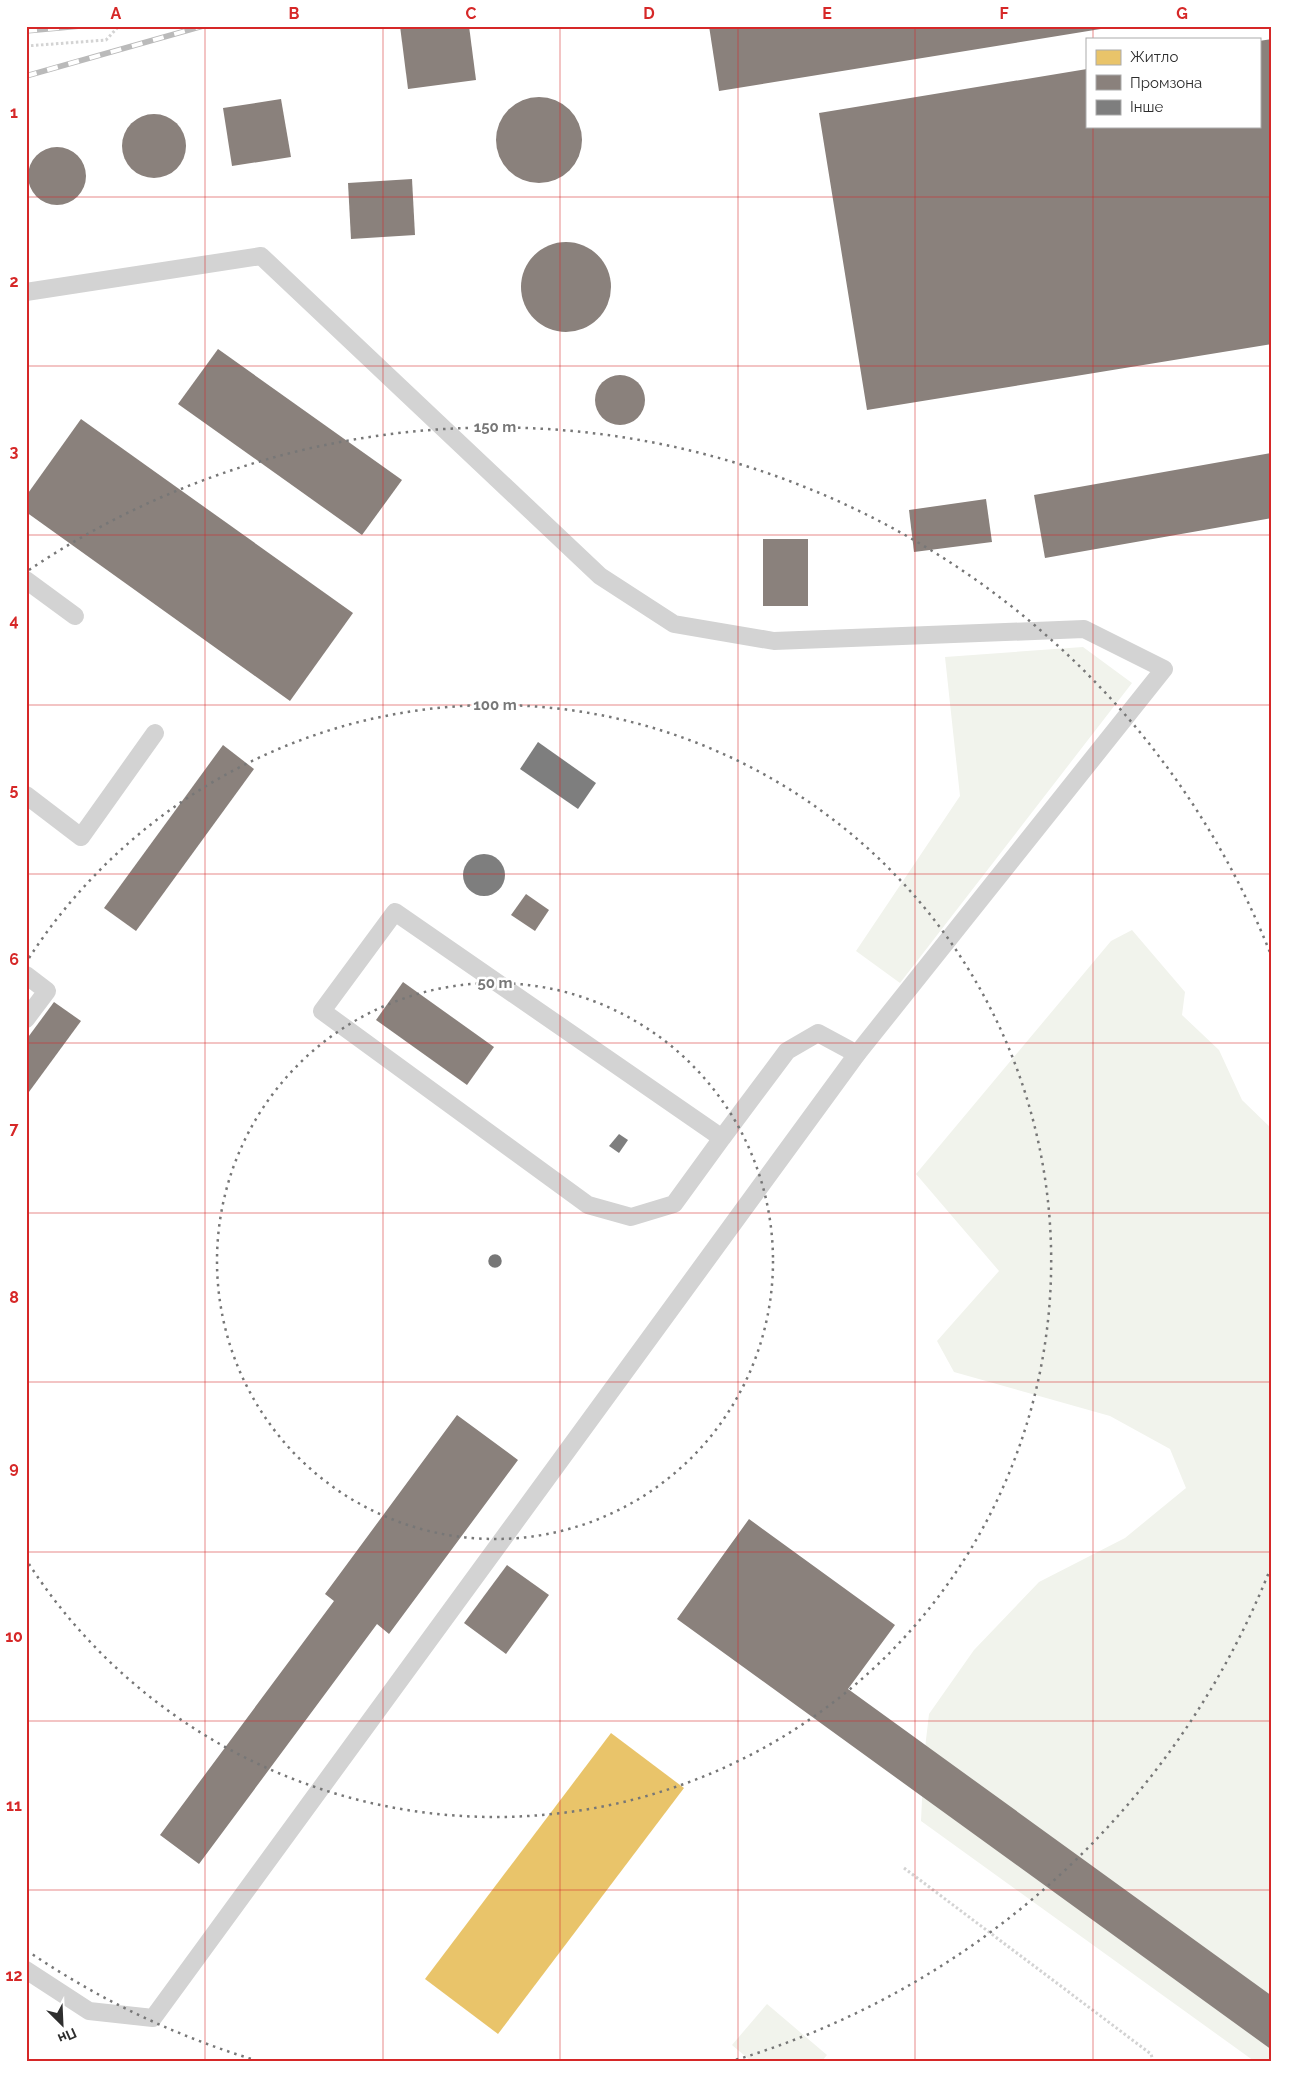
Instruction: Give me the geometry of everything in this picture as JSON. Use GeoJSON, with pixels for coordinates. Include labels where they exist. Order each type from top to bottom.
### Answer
{"type":"FeatureCollection","features":[{"type":"Feature","properties":{"kind":"lane"},"geometry":{"type":"LineString","coordinates":[[26,292],[261,256],[600,576],[674,624],[774,641],[1084,628],[1164,670],[857,1054],[153,2018],[89,2011],[26,1970]]}},
{"type":"Feature","properties":{"kind":"lane"},"geometry":{"type":"LineString","coordinates":[[26,580],[75,616]]}},
{"type":"Feature","properties":{"kind":"lane"},"geometry":{"type":"LineString","coordinates":[[26,795],[81,837],[155,733]]}},
{"type":"Feature","properties":{"kind":"lane"},"geometry":{"type":"LineString","coordinates":[[722,1138],[395,912],[322,1011],[588,1205],[631,1217],[674,1204],[787,1051],[818,1034],[857,1054]]}},
{"type":"Feature","properties":{"kind":"lane"},"geometry":{"type":"LineString","coordinates":[[26,975],[47,991],[26,1019]]}},
{"type":"Feature","properties":{"kind":"path"},"geometry":{"type":"LineString","coordinates":[[26,46],[106,40],[119,26]]}},
{"type":"Feature","properties":{"kind":"path"},"geometry":{"type":"LineString","coordinates":[[904,1868],[1151,2054],[1157,2061]]}},
{"type":"Feature","properties":{"kind":"path"},"geometry":{"type":"LineString","coordinates":[[1151,2054],[1153,2061]]}},
{"type":"Feature","properties":{"kind":"shaded area"},"geometry":{"type":"Polygon","coordinates":[[[1083,647],[1132,683],[900,983],[856,951],[960,796],[945,657],[1083,647]]]}},
{"type":"Feature","properties":{"kind":"shaded area"},"geometry":{"type":"Polygon","coordinates":[[[1132,930],[1185,992],[1182,1015],[1219,1050],[1242,1100],[1272,1129],[1272,2061],[1254,2061],[921,1821],[924,1757],[929,1714],[974,1650],[1039,1582],[1125,1538],[1186,1488],[1170,1449],[1110,1416],[954,1372],[937,1341],[999,1271],[916,1174],[1111,941],[1132,930]]]}},
{"type":"Feature","properties":{"kind":"shaded area"},"geometry":{"type":"Polygon","coordinates":[[[767,2004],[827,2055],[822,2061],[751,2061],[732,2045],[767,2004]]]}},
{"type":"Feature","properties":{"kind":"building: Житло"},"geometry":{"type":"Polygon","coordinates":[[[611,1733],[684,1788],[498,2034],[425,1979],[611,1733]]]}},
{"type":"Feature","properties":{"kind":"building: Промзона"},"geometry":{"type":"Polygon","coordinates":[[[400,26],[469,26],[476,80],[408,89],[400,26]]]}},
{"type":"Feature","properties":{"kind":"building: Промзона"},"geometry":{"type":"Polygon","coordinates":[[[709,26],[1113,26],[1113,27],[719,91],[709,26]]]}},
{"type":"Feature","properties":{"kind":"building: Промзона"},"geometry":{"type":"Polygon","coordinates":[[[1272,39],[1272,344],[867,410],[819,113],[1086,69],[1086,128],[1260,128],[1260,41],[1272,39]]]}},
{"type":"Feature","properties":{"kind":"building: Промзона"},"geometry":{"type":"Polygon","coordinates":[[[539,97],[556,100],[570,109],[579,123],[582,140],[579,157],[570,171],[556,180],[539,183],[522,180],[508,171],[499,157],[496,140],[499,123],[508,109],[522,100],[539,97]]]}},
{"type":"Feature","properties":{"kind":"building: Промзона"},"geometry":{"type":"Polygon","coordinates":[[[281,99],[291,157],[232,166],[223,108],[281,99]]]}},
{"type":"Feature","properties":{"kind":"building: Промзона"},"geometry":{"type":"Polygon","coordinates":[[[148,114],[160,114],[177,123],[184,134],[186,146],[184,158],[177,169],[160,178],[148,178],[136,173],[127,164],[122,152],[122,140],[127,128],[136,119],[148,114]]]}},
{"type":"Feature","properties":{"kind":"building: Промзона"},"geometry":{"type":"Polygon","coordinates":[[[57,147],[73,152],[81,160],[86,176],[81,192],[73,200],[57,205],[41,200],[33,192],[28,176],[33,160],[41,152],[57,147]]]}},
{"type":"Feature","properties":{"kind":"building: Промзона"},"geometry":{"type":"Polygon","coordinates":[[[412,179],[415,235],[351,239],[348,183],[412,179]]]}},
{"type":"Feature","properties":{"kind":"building: Промзона"},"geometry":{"type":"Polygon","coordinates":[[[566,242],[583,246],[598,255],[607,270],[611,287],[607,304],[598,319],[583,328],[566,332],[549,328],[534,319],[525,304],[521,287],[525,270],[534,255],[549,246],[566,242]]]}},
{"type":"Feature","properties":{"kind":"building: Промзона"},"geometry":{"type":"Polygon","coordinates":[[[218,349],[402,480],[362,535],[178,404],[218,349]]]}},
{"type":"Feature","properties":{"kind":"building: Промзона"},"geometry":{"type":"Polygon","coordinates":[[[615,375],[625,375],[638,382],[645,395],[645,405],[638,418],[625,425],[615,425],[606,421],[599,414],[595,405],[595,395],[599,386],[606,379],[615,375]]]}},
{"type":"Feature","properties":{"kind":"building: Промзона"},"geometry":{"type":"Polygon","coordinates":[[[81,419],[353,613],[290,701],[26,512],[26,496],[81,419]]]}},
{"type":"Feature","properties":{"kind":"building: Промзона"},"geometry":{"type":"Polygon","coordinates":[[[1271,453],[1272,518],[1045,558],[1034,495],[1271,453]]]}},
{"type":"Feature","properties":{"kind":"building: Промзона"},"geometry":{"type":"Polygon","coordinates":[[[986,499],[992,542],[914,552],[909,510],[986,499]]]}},
{"type":"Feature","properties":{"kind":"building: Промзона"},"geometry":{"type":"Polygon","coordinates":[[[763,539],[808,539],[808,606],[763,606],[763,539]]]}},
{"type":"Feature","properties":{"kind":"building: Промзона"},"geometry":{"type":"Polygon","coordinates":[[[223,745],[254,769],[136,931],[104,908],[223,745]]]}},
{"type":"Feature","properties":{"kind":"building: Промзона"},"geometry":{"type":"Polygon","coordinates":[[[526,894],[549,910],[535,931],[511,915],[526,894]]]}},
{"type":"Feature","properties":{"kind":"building: Промзона"},"geometry":{"type":"Polygon","coordinates":[[[403,982],[494,1047],[467,1085],[376,1020],[403,982]]]}},
{"type":"Feature","properties":{"kind":"building: Промзона"},"geometry":{"type":"Polygon","coordinates":[[[54,1002],[81,1021],[26,1096],[26,1040],[54,1002]]]}},
{"type":"Feature","properties":{"kind":"building: Промзона"},"geometry":{"type":"Polygon","coordinates":[[[457,1415],[518,1460],[389,1634],[377,1624],[199,1864],[160,1835],[334,1601],[325,1594],[457,1415]]]}},
{"type":"Feature","properties":{"kind":"building: Промзона"},"geometry":{"type":"Polygon","coordinates":[[[749,1519],[895,1625],[848,1689],[1272,1996],[1272,2050],[677,1619],[749,1519]]]}},
{"type":"Feature","properties":{"kind":"building: Промзона"},"geometry":{"type":"Polygon","coordinates":[[[507,1565],[549,1595],[506,1654],[464,1623],[507,1565]]]}},
{"type":"Feature","properties":{"kind":"building: Інше"},"geometry":{"type":"Polygon","coordinates":[[[538,742],[596,783],[578,809],[520,769],[538,742]]]}},
{"type":"Feature","properties":{"kind":"building: Інше"},"geometry":{"type":"Polygon","coordinates":[[[488,854],[496,857],[502,863],[505,875],[502,887],[496,893],[480,896],[472,893],[466,887],[463,871],[466,863],[472,857],[488,854]]]}},
{"type":"Feature","properties":{"kind":"building: Інше"},"geometry":{"type":"Polygon","coordinates":[[[619,1134],[628,1140],[619,1153],[609,1146],[619,1134]]]}},
{"type":"Feature","properties":{"kind":"railway"},"geometry":{"type":"LineString","coordinates":[[26,31],[81,26]]}},
{"type":"Feature","properties":{"kind":"railway"},"geometry":{"type":"LineString","coordinates":[[26,76],[203,26]]}}]}
